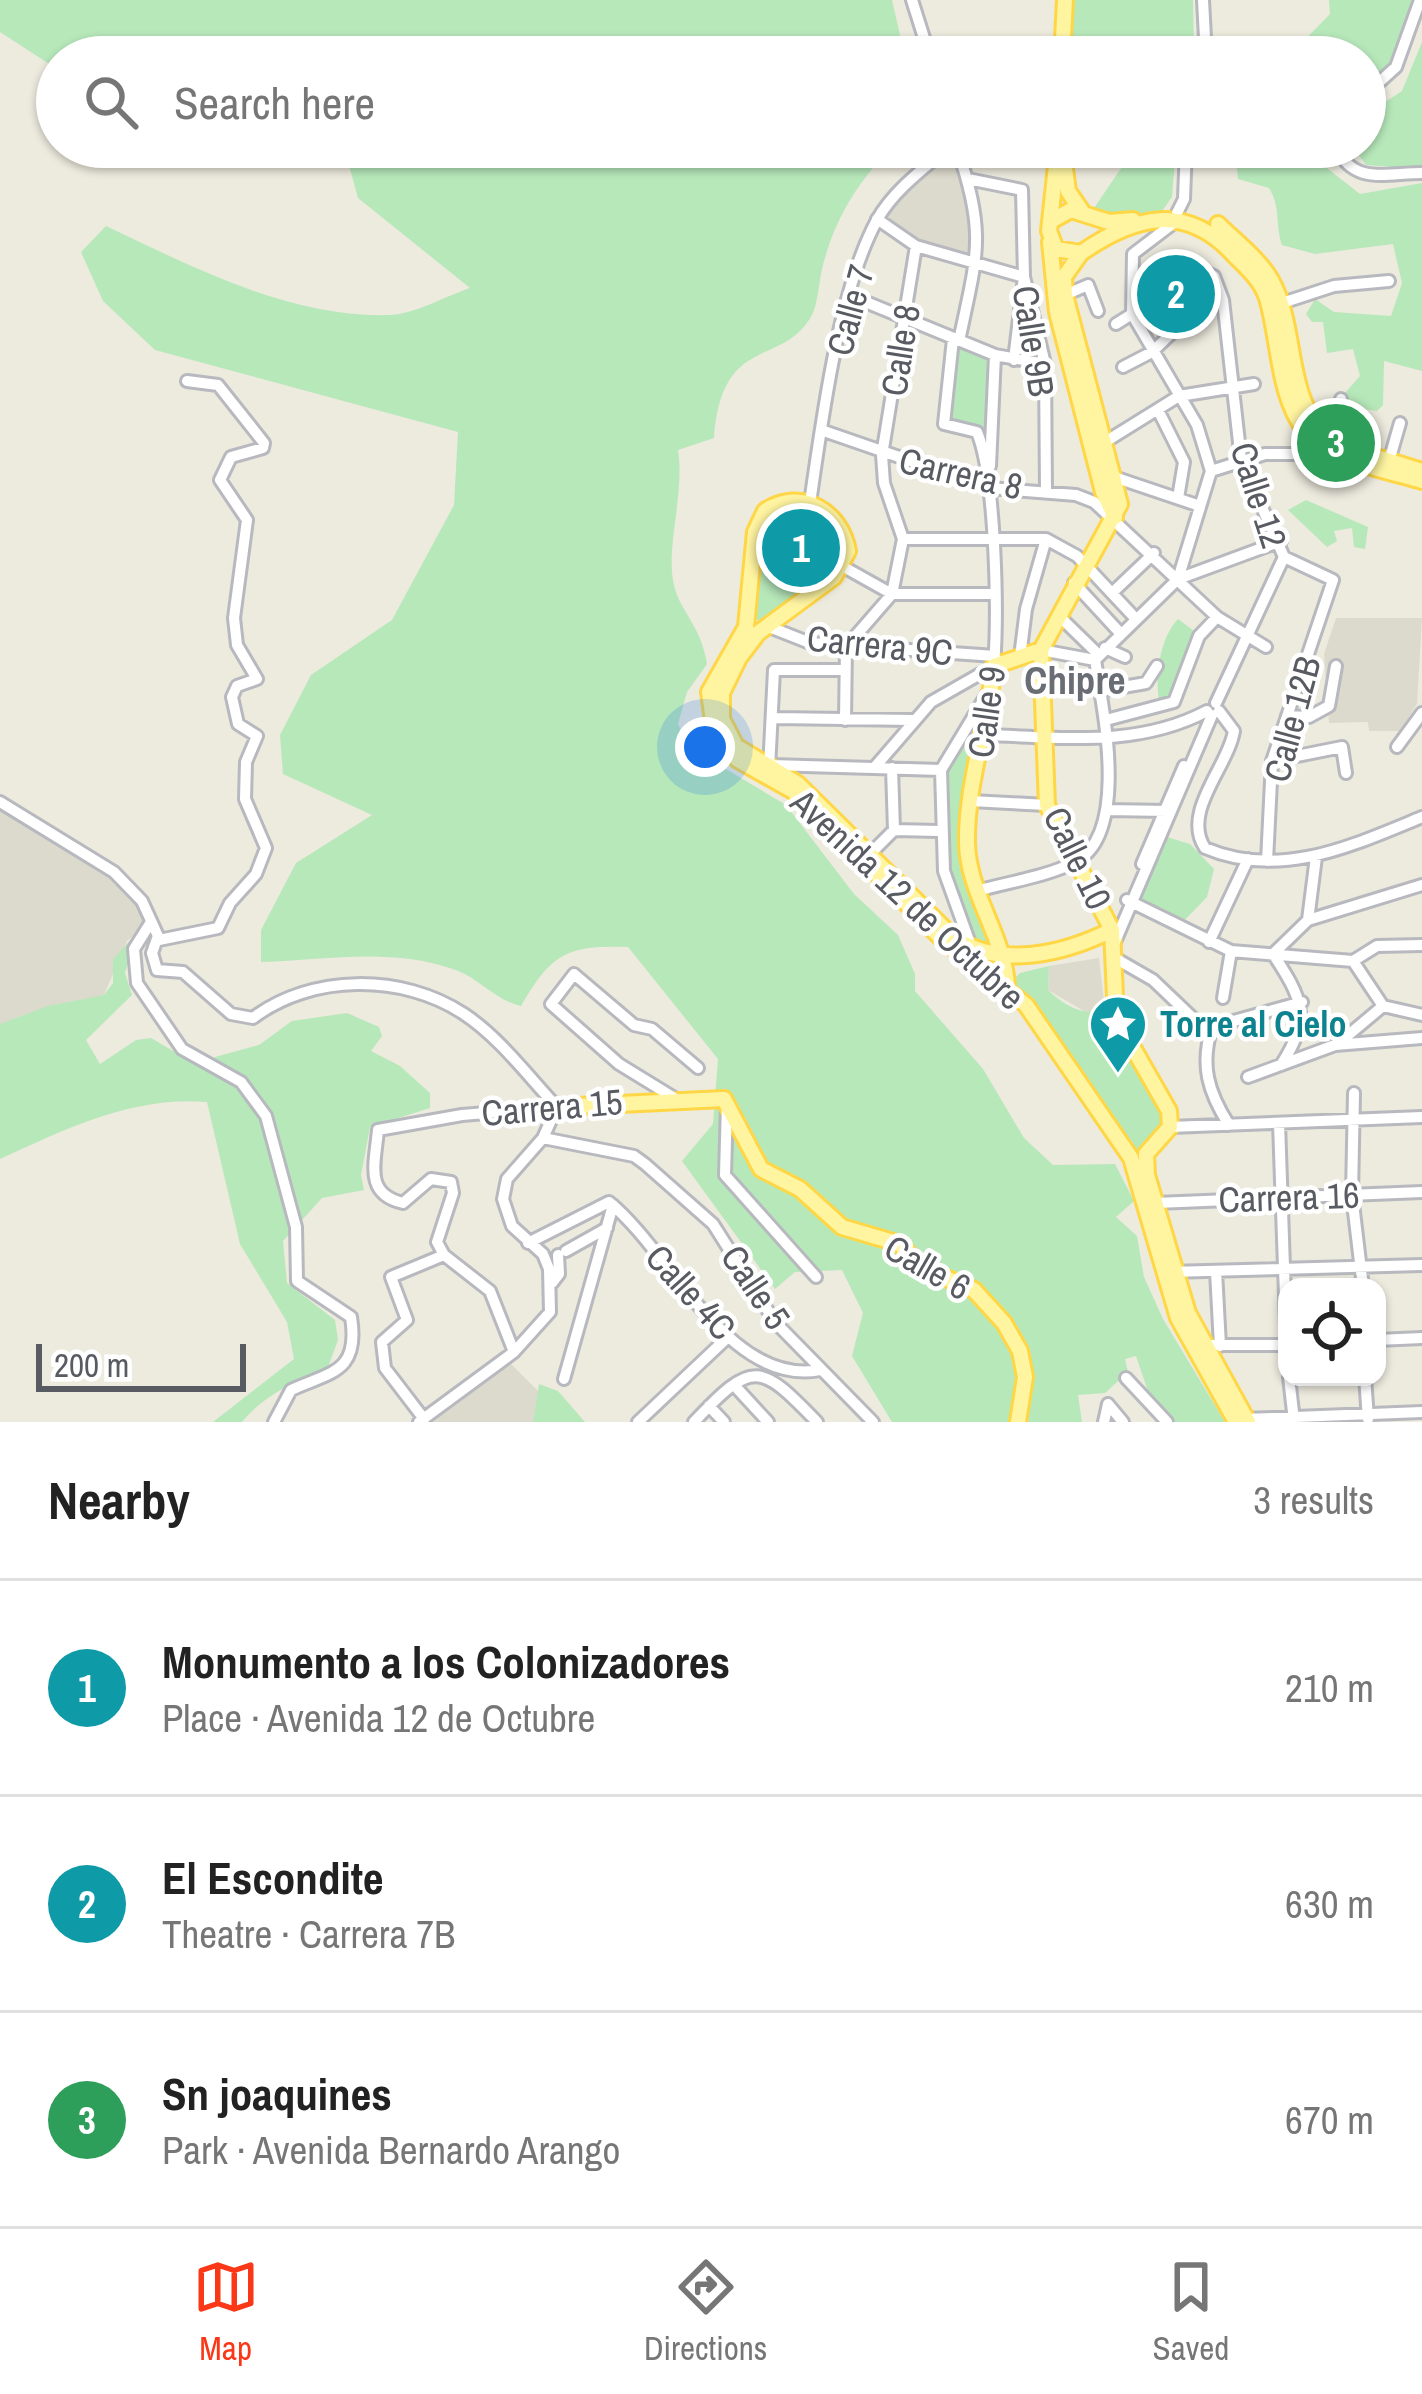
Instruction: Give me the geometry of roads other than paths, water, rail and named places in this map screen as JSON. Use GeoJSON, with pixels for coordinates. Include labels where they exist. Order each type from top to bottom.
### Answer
{"type":"FeatureCollection","features":[{"type":"Feature","properties":{"kind":"main road"},"geometry":{"type":"LineString","coordinates":[[1067,36],[1068,0]]}},
{"type":"Feature","properties":{"kind":"main road"},"geometry":{"type":"LineString","coordinates":[[1059,168],[1050,231],[1057,312],[1103,492],[1115,517]]}},
{"type":"Feature","properties":{"kind":"main road"},"geometry":{"type":"LineString","coordinates":[[1064,168],[1065,181],[1095,230],[1064,277],[1064,295],[1120,496],[1115,517]]}},
{"type":"Feature","properties":{"kind":"main road"},"geometry":{"type":"LineString","coordinates":[[1050,231],[1064,211],[1115,222],[1178,216],[1219,225],[1269,277],[1280,304],[1304,407],[1317,428],[1339,450],[1422,471]]}},
{"type":"Feature","properties":{"kind":"main road"},"geometry":{"type":"LineString","coordinates":[[1050,231],[1061,252],[1086,249],[1118,231],[1178,216],[1209,228],[1258,280],[1295,413],[1307,433],[1422,481]]}},
{"type":"Feature","properties":{"kind":"main road","name":"Avenida 12 de Octubre"},"geometry":{"type":"LineString","coordinates":[[810,503],[780,503],[760,518],[746,627],[709,692],[715,736],[738,760],[798,784],[954,938],[972,949],[1003,957],[1090,941],[1112,930]]}},
{"type":"Feature","properties":{"kind":"main road"},"geometry":{"type":"LineString","coordinates":[[810,503],[830,514],[844,532],[848,550],[842,566]]}},
{"type":"Feature","properties":{"kind":"main road","name":"Calle 10"},"geometry":{"type":"LineString","coordinates":[[1112,930],[1047,805],[1041,650],[1074,583],[1115,517]]}},
{"type":"Feature","properties":{"kind":"main road","name":"Avenida 12 de Octubre"},"geometry":{"type":"LineString","coordinates":[[842,566],[767,626],[729,674],[721,709],[736,746],[812,807],[944,940],[1007,987],[1056,1045],[1139,1156],[1156,1203],[1178,1318],[1241,1420]]}},
{"type":"Feature","properties":{"kind":"main road","name":"Carrera 9C"},"geometry":{"type":"LineString","coordinates":[[994,661],[1041,650]]}},
{"type":"Feature","properties":{"kind":"main road","name":"Calle 9"},"geometry":{"type":"LineString","coordinates":[[994,661],[967,842],[977,891],[1003,957],[1007,987]]}},
{"type":"Feature","properties":{"kind":"main road"},"geometry":{"type":"LineString","coordinates":[[1112,930],[1115,1018],[1163,1098],[1170,1127],[1139,1156]]}},
{"type":"Feature","properties":{"kind":"main road"},"geometry":{"type":"LineString","coordinates":[[1090,941],[1113,952]]}},
{"type":"Feature","properties":{"kind":"main road","name":"Carrera 15"},"geometry":{"type":"LineString","coordinates":[[557,1106],[713,1096],[727,1101]]}},
{"type":"Feature","properties":{"kind":"main road","name":"Calle 6"},"geometry":{"type":"LineString","coordinates":[[727,1101],[761,1169],[800,1189],[842,1227],[900,1244],[920,1267],[974,1290],[1004,1323],[1020,1351],[1025,1377],[1018,1422]]}},
{"type":"Feature","properties":{"kind":"main road","name":"Avenida 12 de Octubre"},"geometry":{"type":"LineString","coordinates":[[1139,1156],[1171,1272],[1212,1346],[1241,1420]]}},
{"type":"Feature","properties":{"kind":"street"},"geometry":{"type":"LineString","coordinates":[[912,0],[923,36]]}},
{"type":"Feature","properties":{"kind":"street"},"geometry":{"type":"LineString","coordinates":[[1203,0],[1204,36]]}},
{"type":"Feature","properties":{"kind":"street"},"geometry":{"type":"LineString","coordinates":[[1386,76],[1396,67],[1420,0]]}},
{"type":"Feature","properties":{"kind":"street","name":"Calle 7"},"geometry":{"type":"LineString","coordinates":[[810,503],[851,296],[877,219],[924,168]]}},
{"type":"Feature","properties":{"kind":"street"},"geometry":{"type":"LineString","coordinates":[[956,340],[975,266],[979,214],[963,168]]}},
{"type":"Feature","properties":{"kind":"street"},"geometry":{"type":"LineString","coordinates":[[1178,579],[1211,470],[1197,425],[1132,314],[1132,254],[1178,216],[1185,168]]}},
{"type":"Feature","properties":{"kind":"street"},"geometry":{"type":"LineString","coordinates":[[1350,168],[1360,175],[1422,173]]}},
{"type":"Feature","properties":{"kind":"street","name":"Calle 9B"},"geometry":{"type":"LineString","coordinates":[[968,179],[1022,190],[1024,277],[1045,364],[1046,492]]}},
{"type":"Feature","properties":{"kind":"street"},"geometry":{"type":"LineString","coordinates":[[877,219],[916,246],[1024,277],[1014,360]]}},
{"type":"Feature","properties":{"kind":"street","name":"Calle 8"},"geometry":{"type":"LineString","coordinates":[[892,595],[903,539],[884,482],[882,455],[916,246]]}},
{"type":"Feature","properties":{"kind":"street","name":"Calle 12"},"geometry":{"type":"LineString","coordinates":[[1113,952],[1212,711],[1284,556],[1282,541],[1241,460],[1223,300],[1214,275],[1195,268],[1181,280],[1180,325],[1152,352]]}},
{"type":"Feature","properties":{"kind":"street"},"geometry":{"type":"LineString","coordinates":[[1280,304],[1334,286],[1390,281]]}},
{"type":"Feature","properties":{"kind":"street"},"geometry":{"type":"LineString","coordinates":[[1064,295],[1088,285],[1098,311]]}},
{"type":"Feature","properties":{"kind":"street"},"geometry":{"type":"LineString","coordinates":[[851,296],[995,355],[1045,364]]}},
{"type":"Feature","properties":{"kind":"street"},"geometry":{"type":"LineString","coordinates":[[1116,324],[1132,314]]}},
{"type":"Feature","properties":{"kind":"street","name":"Calle 9"},"geometry":{"type":"LineString","coordinates":[[956,340],[944,424],[977,433],[989,488],[994,661]]}},
{"type":"Feature","properties":{"kind":"street"},"geometry":{"type":"LineString","coordinates":[[1123,367],[1152,352]]}},
{"type":"Feature","properties":{"kind":"street"},"geometry":{"type":"LineString","coordinates":[[989,488],[995,355]]}},
{"type":"Feature","properties":{"kind":"street"},"geometry":{"type":"LineString","coordinates":[[159,940],[218,928],[230,903],[251,881],[266,848],[245,799],[246,762],[257,736],[238,724],[232,697],[237,686],[257,679],[237,645],[234,618],[247,520],[220,480],[230,458],[264,443],[218,385],[187,381]]}},
{"type":"Feature","properties":{"kind":"street"},"geometry":{"type":"LineString","coordinates":[[1105,442],[1179,396],[1254,384]]}},
{"type":"Feature","properties":{"kind":"street"},"geometry":{"type":"LineString","coordinates":[[1211,470],[1265,454],[1339,450],[1340,400]]}},
{"type":"Feature","properties":{"kind":"street"},"geometry":{"type":"LineString","coordinates":[[1158,410],[1184,462],[1178,498]]}},
{"type":"Feature","properties":{"kind":"street"},"geometry":{"type":"LineString","coordinates":[[1389,461],[1400,423]]}},
{"type":"Feature","properties":{"kind":"street","name":"Carrera 8"},"geometry":{"type":"LineString","coordinates":[[821,430],[882,455],[989,488],[1076,495],[1115,517],[1217,617],[1266,647]]}},
{"type":"Feature","properties":{"kind":"street"},"geometry":{"type":"LineString","coordinates":[[1114,477],[1200,506]]}},
{"type":"Feature","properties":{"kind":"street"},"geometry":{"type":"LineString","coordinates":[[903,539],[1046,539],[1086,565],[1136,619]]}},
{"type":"Feature","properties":{"kind":"street"},"geometry":{"type":"LineString","coordinates":[[1020,658],[1026,609],[1046,539]]}},
{"type":"Feature","properties":{"kind":"street"},"geometry":{"type":"LineString","coordinates":[[977,891],[1075,862],[1092,850],[1106,810],[1108,739],[1100,654],[1178,579],[1282,541]]}},
{"type":"Feature","properties":{"kind":"street"},"geometry":{"type":"LineString","coordinates":[[1112,593],[1154,554]]}},
{"type":"Feature","properties":{"kind":"street","name":"Calle 12B"},"geometry":{"type":"LineString","coordinates":[[1212,711],[1234,731],[1203,804],[1199,840],[1222,855],[1268,860],[1272,761],[1333,580],[1284,556]]}},
{"type":"Feature","properties":{"kind":"street"},"geometry":{"type":"LineString","coordinates":[[842,566],[892,595],[992,594]]}},
{"type":"Feature","properties":{"kind":"street"},"geometry":{"type":"LineString","coordinates":[[1074,583],[1121,634]]}},
{"type":"Feature","properties":{"kind":"street"},"geometry":{"type":"LineString","coordinates":[[845,719],[846,647],[892,595]]}},
{"type":"Feature","properties":{"kind":"street"},"geometry":{"type":"LineString","coordinates":[[1058,616],[1100,654]]}},
{"type":"Feature","properties":{"kind":"street"},"geometry":{"type":"LineString","coordinates":[[1106,720],[1174,702],[1199,636],[1217,617]]}},
{"type":"Feature","properties":{"kind":"street","name":"Carrera 9C"},"geometry":{"type":"LineString","coordinates":[[767,626],[810,643],[994,661]]}},
{"type":"Feature","properties":{"kind":"street"},"geometry":{"type":"LineString","coordinates":[[1041,650],[1124,657]]}},
{"type":"Feature","properties":{"kind":"street"},"geometry":{"type":"LineString","coordinates":[[874,768],[913,720],[994,661]]}},
{"type":"Feature","properties":{"kind":"street"},"geometry":{"type":"LineString","coordinates":[[1100,691],[1146,682],[1157,666]]}},
{"type":"Feature","properties":{"kind":"street"},"geometry":{"type":"LineString","coordinates":[[1287,716],[1309,717],[1329,706],[1336,666]]}},
{"type":"Feature","properties":{"kind":"street"},"geometry":{"type":"LineString","coordinates":[[845,670],[774,670],[769,770],[941,770]]}},
{"type":"Feature","properties":{"kind":"street"},"geometry":{"type":"LineString","coordinates":[[972,949],[944,871],[939,831],[941,770],[992,687]]}},
{"type":"Feature","properties":{"kind":"street"},"geometry":{"type":"LineString","coordinates":[[985,735],[1108,739],[1176,725],[1212,711]]}},
{"type":"Feature","properties":{"kind":"street"},"geometry":{"type":"LineString","coordinates":[[1397,747],[1422,713]]}},
{"type":"Feature","properties":{"kind":"street"},"geometry":{"type":"LineString","coordinates":[[775,718],[913,720]]}},
{"type":"Feature","properties":{"kind":"street"},"geometry":{"type":"LineString","coordinates":[[1272,761],[1342,747],[1346,773]]}},
{"type":"Feature","properties":{"kind":"street"},"geometry":{"type":"LineString","coordinates":[[892,768],[894,830]]}},
{"type":"Feature","properties":{"kind":"street"},"geometry":{"type":"LineString","coordinates":[[971,801],[1047,805]]}},
{"type":"Feature","properties":{"kind":"street"},"geometry":{"type":"LineString","coordinates":[[0,802],[114,872],[142,901],[159,940]]}},
{"type":"Feature","properties":{"kind":"street"},"geometry":{"type":"LineString","coordinates":[[1106,810],[1169,811]]}},
{"type":"Feature","properties":{"kind":"street"},"geometry":{"type":"LineString","coordinates":[[1268,860],[1295,863],[1422,818]]}},
{"type":"Feature","properties":{"kind":"street"},"geometry":{"type":"LineString","coordinates":[[870,854],[894,830],[939,831]]}},
{"type":"Feature","properties":{"kind":"street"},"geometry":{"type":"LineString","coordinates":[[1308,920],[1316,857]]}},
{"type":"Feature","properties":{"kind":"street"},"geometry":{"type":"LineString","coordinates":[[1209,942],[1248,859]]}},
{"type":"Feature","properties":{"kind":"street"},"geometry":{"type":"LineString","coordinates":[[1273,954],[1308,920],[1422,885]]}},
{"type":"Feature","properties":{"kind":"street"},"geometry":{"type":"LineString","coordinates":[[1130,902],[1231,951],[1353,961],[1377,946],[1422,945]]}},
{"type":"Feature","properties":{"kind":"street","name":"Calle 12"},"geometry":{"type":"LineString","coordinates":[[1112,930],[1130,902]]}},
{"type":"Feature","properties":{"kind":"street"},"geometry":{"type":"LineString","coordinates":[[151,922],[134,949],[137,983],[182,1049],[242,1082],[266,1116],[296,1227],[297,1280],[306,1292],[329,1299],[351,1317],[353,1335],[340,1369],[334,1377],[291,1390],[274,1422]]}},
{"type":"Feature","properties":{"kind":"street"},"geometry":{"type":"LineString","coordinates":[[159,940],[152,953],[157,970],[188,975],[240,1019],[253,1018],[284,996],[335,985],[415,992],[442,1003],[466,1015],[557,1106],[543,1138],[508,1179],[503,1199],[505,1214],[543,1254],[552,1282],[550,1312],[514,1352],[421,1420],[386,1368],[381,1348],[407,1320],[391,1277],[444,1255],[490,1291],[514,1352]]}},
{"type":"Feature","properties":{"kind":"street"},"geometry":{"type":"LineString","coordinates":[[1223,998],[1231,951]]}},
{"type":"Feature","properties":{"kind":"street"},"geometry":{"type":"LineString","coordinates":[[1113,952],[1153,980],[1186,1013],[1212,1027],[1302,1002]]}},
{"type":"Feature","properties":{"kind":"street"},"geometry":{"type":"LineString","coordinates":[[1273,954],[1302,1002],[1298,1036],[1281,1065]]}},
{"type":"Feature","properties":{"kind":"street"},"geometry":{"type":"LineString","coordinates":[[1353,961],[1383,1006],[1422,1015]]}},
{"type":"Feature","properties":{"kind":"street"},"geometry":{"type":"LineString","coordinates":[[676,1099],[619,1064],[551,1004],[574,974],[634,1025],[652,1029],[698,1067]]}},
{"type":"Feature","properties":{"kind":"street"},"geometry":{"type":"LineString","coordinates":[[1335,1045],[1383,1006]]}},
{"type":"Feature","properties":{"kind":"street"},"geometry":{"type":"LineString","coordinates":[[1212,1027],[1206,1074],[1210,1095],[1228,1125]]}},
{"type":"Feature","properties":{"kind":"street"},"geometry":{"type":"LineString","coordinates":[[1249,1077],[1335,1045],[1422,1038]]}},
{"type":"Feature","properties":{"kind":"street"},"geometry":{"type":"LineString","coordinates":[[1354,1093],[1352,1195],[1363,1278]]}},
{"type":"Feature","properties":{"kind":"street"},"geometry":{"type":"LineString","coordinates":[[727,1101],[722,1136],[725,1175],[817,1277]]}},
{"type":"Feature","properties":{"kind":"street","name":"Carrera 15"},"geometry":{"type":"LineString","coordinates":[[444,1255],[436,1236],[453,1193],[451,1182],[431,1179],[403,1203],[382,1196],[374,1184],[378,1130],[462,1115],[557,1106]]}},
{"type":"Feature","properties":{"kind":"street"},"geometry":{"type":"LineString","coordinates":[[1170,1127],[1422,1117]]}},
{"type":"Feature","properties":{"kind":"street"},"geometry":{"type":"LineString","coordinates":[[1280,1124],[1284,1278]]}},
{"type":"Feature","properties":{"kind":"street","name":"Calle 5"},"geometry":{"type":"LineString","coordinates":[[543,1138],[634,1156],[713,1224],[763,1305],[867,1419]]}},
{"type":"Feature","properties":{"kind":"street","name":"Carrera 16"},"geometry":{"type":"LineString","coordinates":[[1156,1203],[1422,1192]]}},
{"type":"Feature","properties":{"kind":"street"},"geometry":{"type":"LineString","coordinates":[[528,1243],[607,1205],[607,1228],[564,1379]]}},
{"type":"Feature","properties":{"kind":"street","name":"Calle 4C"},"geometry":{"type":"LineString","coordinates":[[607,1205],[754,1358],[791,1371],[820,1370]]}},
{"type":"Feature","properties":{"kind":"street"},"geometry":{"type":"LineString","coordinates":[[552,1282],[559,1274],[562,1253],[607,1228]]}},
{"type":"Feature","properties":{"kind":"street"},"geometry":{"type":"LineString","coordinates":[[1171,1272],[1422,1265]]}},
{"type":"Feature","properties":{"kind":"street"},"geometry":{"type":"LineString","coordinates":[[1216,1271],[1212,1346],[1278,1345]]}},
{"type":"Feature","properties":{"kind":"street"},"geometry":{"type":"LineString","coordinates":[[638,1422],[728,1336]]}},
{"type":"Feature","properties":{"kind":"street"},"geometry":{"type":"LineString","coordinates":[[1386,1340],[1422,1339]]}},
{"type":"Feature","properties":{"kind":"street"},"geometry":{"type":"LineString","coordinates":[[694,1422],[746,1376],[775,1378],[817,1422]]}},
{"type":"Feature","properties":{"kind":"street"},"geometry":{"type":"LineString","coordinates":[[1126,1378],[1167,1422]]}},
{"type":"Feature","properties":{"kind":"street"},"geometry":{"type":"LineString","coordinates":[[734,1385],[768,1422]]}},
{"type":"Feature","properties":{"kind":"street"},"geometry":{"type":"LineString","coordinates":[[1290,1386],[1293,1420]]}},
{"type":"Feature","properties":{"kind":"street"},"geometry":{"type":"LineString","coordinates":[[1366,1386],[1368,1419]]}},
{"type":"Feature","properties":{"kind":"street"},"geometry":{"type":"LineString","coordinates":[[1104,1422],[1108,1404],[1124,1422]]}},
{"type":"Feature","properties":{"kind":"street"},"geometry":{"type":"LineString","coordinates":[[709,1406],[724,1422]]}},
{"type":"Feature","properties":{"kind":"street"},"geometry":{"type":"LineString","coordinates":[[1241,1420],[1368,1419],[1422,1412]]}},
{"type":"Feature","properties":{"kind":"place","name":"El Escondite"},"geometry":{"type":"Point","coordinates":[1176,294]}},
{"type":"Feature","properties":{"kind":"place","name":"Sn joaquines"},"geometry":{"type":"Point","coordinates":[1336,443]}},
{"type":"Feature","properties":{"kind":"place","name":"Monumento a los Colonizadores"},"geometry":{"type":"Point","coordinates":[801,548]}},
{"type":"Feature","properties":{"kind":"place","name":"Torre al Cielo"},"geometry":{"type":"Point","coordinates":[1118,1075]}},
{"type":"Feature","properties":{"kind":"district","name":"Chipre"},"geometry":{"type":"Point","coordinates":[1075,680]}}]}
